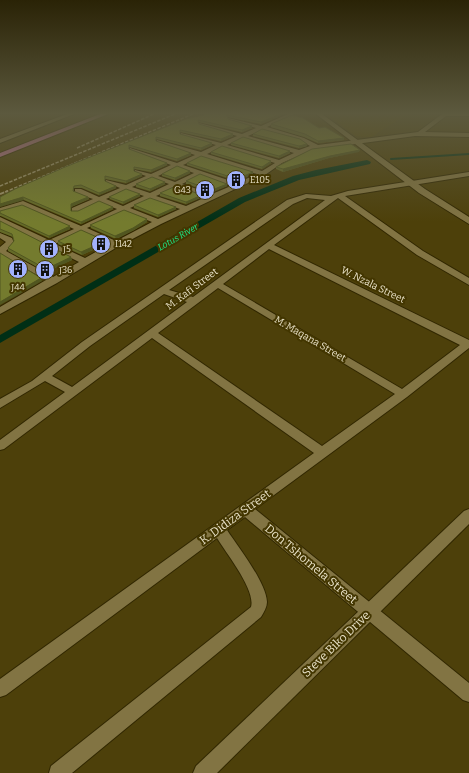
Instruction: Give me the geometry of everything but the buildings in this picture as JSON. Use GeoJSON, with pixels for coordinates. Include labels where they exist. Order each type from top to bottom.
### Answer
{"type":"FeatureCollection","features":[{"type":"Feature","properties":{"kind":"main road"},"geometry":{"type":"LineString","coordinates":[[0,155],[13,150]]}},
{"type":"Feature","properties":{"kind":"street"},"geometry":{"type":"LineString","coordinates":[[135,150],[237,186]]}},
{"type":"Feature","properties":{"kind":"street"},"geometry":{"type":"LineString","coordinates":[[187,150],[264,174]]}},
{"type":"Feature","properties":{"kind":"street"},"geometry":{"type":"LineString","coordinates":[[75,210],[208,150]]}},
{"type":"Feature","properties":{"kind":"street"},"geometry":{"type":"LineString","coordinates":[[238,150],[280,162]]}},
{"type":"Feature","properties":{"kind":"street"},"geometry":{"type":"LineString","coordinates":[[292,150],[299,152]]}},
{"type":"Feature","properties":{"kind":"street"},"geometry":{"type":"LineString","coordinates":[[0,311],[116,244],[158,222],[264,174],[280,162],[306,150]]}},
{"type":"Feature","properties":{"kind":"street"},"geometry":{"type":"LineString","coordinates":[[368,150],[411,182],[469,221]]}},
{"type":"Feature","properties":{"kind":"street"},"geometry":{"type":"LineString","coordinates":[[137,171],[213,197]]}},
{"type":"Feature","properties":{"kind":"street"},"geometry":{"type":"LineString","coordinates":[[50,243],[83,229],[200,173]]}},
{"type":"Feature","properties":{"kind":"street","name":"M. Kafi Street"},"geometry":{"type":"LineString","coordinates":[[0,446],[336,196],[411,182],[469,174]]}},
{"type":"Feature","properties":{"kind":"street"},"geometry":{"type":"LineString","coordinates":[[108,181],[186,209]]}},
{"type":"Feature","properties":{"kind":"street"},"geometry":{"type":"LineString","coordinates":[[78,191],[158,222]]}},
{"type":"Feature","properties":{"kind":"street"},"geometry":{"type":"LineString","coordinates":[[0,404],[44,377],[92,340],[290,202],[306,196],[336,196],[420,253],[469,282]]}},
{"type":"Feature","properties":{"kind":"street"},"geometry":{"type":"LineString","coordinates":[[0,211],[17,203],[23,203],[116,244]]}},
{"type":"Feature","properties":{"kind":"street"},"geometry":{"type":"LineString","coordinates":[[0,219],[86,262]]}},
{"type":"Feature","properties":{"kind":"street"},"geometry":{"type":"LineString","coordinates":[[0,235],[9,240],[10,244],[0,251],[54,281]]}},
{"type":"Feature","properties":{"kind":"street","name":"W. Nzala Street"},"geometry":{"type":"LineString","coordinates":[[269,246],[468,344]]}},
{"type":"Feature","properties":{"kind":"street","name":"M. Maqana Street"},"geometry":{"type":"LineString","coordinates":[[217,284],[403,394]]}},
{"type":"Feature","properties":{"kind":"street"},"geometry":{"type":"LineString","coordinates":[[163,291],[195,301]]}},
{"type":"Feature","properties":{"kind":"street"},"geometry":{"type":"LineString","coordinates":[[152,332],[323,453]]}},
{"type":"Feature","properties":{"kind":"street","name":"K. Didiza Street"},"geometry":{"type":"LineString","coordinates":[[0,689],[323,453],[468,344]]}},
{"type":"Feature","properties":{"kind":"street"},"geometry":{"type":"LineString","coordinates":[[44,377],[74,392]]}},
{"type":"Feature","properties":{"kind":"street","name":"Don Tshomela Street"},"geometry":{"type":"LineString","coordinates":[[245,509],[369,613],[469,694]]}},
{"type":"Feature","properties":{"kind":"street","name":"Steve Biko Drive"},"geometry":{"type":"LineString","coordinates":[[203,773],[469,515]]}},
{"type":"Feature","properties":{"kind":"street"},"geometry":{"type":"LineString","coordinates":[[58,773],[107,730],[214,648],[256,612],[259,598],[248,574],[219,529]]}},
{"type":"Feature","properties":{"kind":"waterway"},"geometry":{"type":"LineString","coordinates":[[391,159],[469,154]]}},
{"type":"Feature","properties":{"kind":"waterway","name":"Lotus River"},"geometry":{"type":"LineString","coordinates":[[0,340],[242,200],[296,178],[316,172],[367,162]]}},
{"type":"Feature","properties":{"kind":"railway"},"geometry":{"type":"LineString","coordinates":[[0,186],[87,150]]}},
{"type":"Feature","properties":{"kind":"railway"},"geometry":{"type":"LineString","coordinates":[[5,192],[106,150]]}},
{"type":"Feature","properties":{"kind":"railway"},"geometry":{"type":"LineString","coordinates":[[0,194],[8,191]]}},
{"type":"Feature","properties":{"kind":"place","name":"E105"},"geometry":{"type":"Point","coordinates":[236,180]}},
{"type":"Feature","properties":{"kind":"place","name":"G43"},"geometry":{"type":"Point","coordinates":[205,190]}},
{"type":"Feature","properties":{"kind":"place","name":"I142"},"geometry":{"type":"Point","coordinates":[101,244]}},
{"type":"Feature","properties":{"kind":"place","name":"J5"},"geometry":{"type":"Point","coordinates":[49,249]}},
{"type":"Feature","properties":{"kind":"place","name":"J44"},"geometry":{"type":"Point","coordinates":[18,269]}},
{"type":"Feature","properties":{"kind":"place","name":"J36"},"geometry":{"type":"Point","coordinates":[45,270]}}]}
